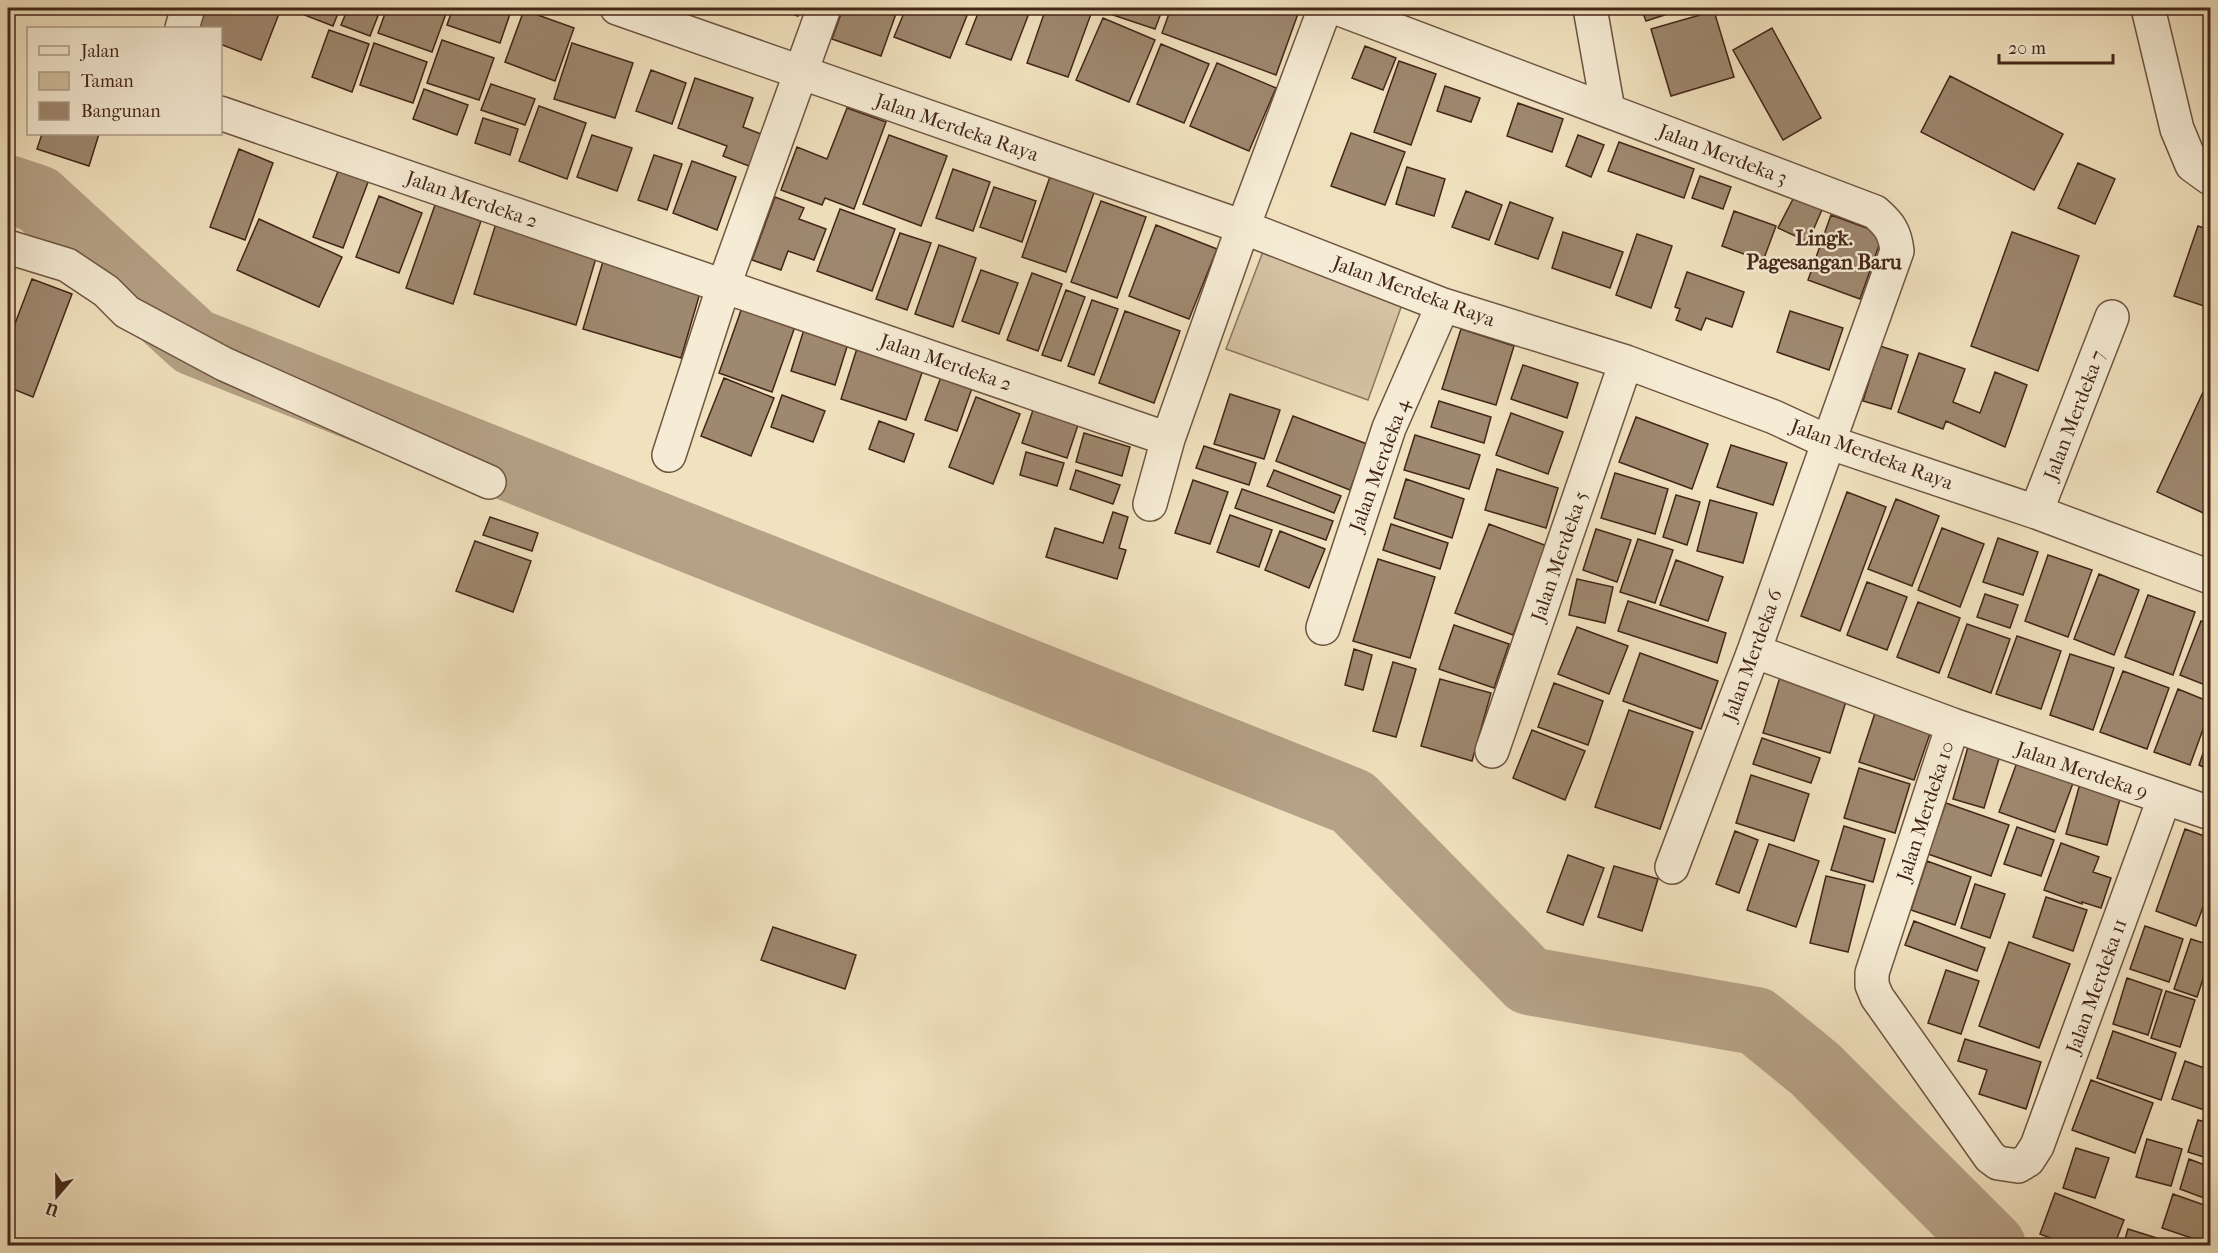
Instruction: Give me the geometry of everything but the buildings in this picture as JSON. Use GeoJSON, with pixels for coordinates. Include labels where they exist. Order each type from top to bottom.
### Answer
{"type":"FeatureCollection","features":[{"type":"Feature","properties":{"kind":"street"},"geometry":{"type":"LineString","coordinates":[[182,27],[188,8]]}},
{"type":"Feature","properties":{"kind":"street","name":"Jalan Merdeka Raya"},"geometry":{"type":"LineString","coordinates":[[617,8],[1243,227],[1443,305],[1626,362],[1774,417],[1828,442],[2036,512],[2211,577]]}},
{"type":"Feature","properties":{"kind":"street"},"geometry":{"type":"LineString","coordinates":[[669,455],[724,285],[824,8]]}},
{"type":"Feature","properties":{"kind":"street"},"geometry":{"type":"LineString","coordinates":[[1150,504],[1168,439],[1324,8]]}},
{"type":"Feature","properties":{"kind":"street","name":"Jalan Merdeka 3"},"geometry":{"type":"LineString","coordinates":[[1336,8],[1875,212],[1895,234],[1897,251],[1828,442]]}},
{"type":"Feature","properties":{"kind":"street"},"geometry":{"type":"LineString","coordinates":[[1590,8],[1608,110]]}},
{"type":"Feature","properties":{"kind":"street"},"geometry":{"type":"LineString","coordinates":[[2148,8],[2176,129],[2192,165],[2211,178]]}},
{"type":"Feature","properties":{"kind":"street","name":"Jalan Merdeka 2"},"geometry":{"type":"LineString","coordinates":[[222,114],[1168,439]]}},
{"type":"Feature","properties":{"kind":"street"},"geometry":{"type":"LineString","coordinates":[[8,247],[67,265],[106,291],[127,312],[224,364],[489,482]]}},
{"type":"Feature","properties":{"kind":"street","name":"Jalan Merdeka 4"},"geometry":{"type":"LineString","coordinates":[[1323,628],[1389,428],[1443,305]]}},
{"type":"Feature","properties":{"kind":"street","name":"Jalan Merdeka 7"},"geometry":{"type":"LineString","coordinates":[[2036,512],[2112,317]]}},
{"type":"Feature","properties":{"kind":"street","name":"Jalan Merdeka 5"},"geometry":{"type":"LineString","coordinates":[[1492,751],[1626,362]]}},
{"type":"Feature","properties":{"kind":"street","name":"Jalan Merdeka 6"},"geometry":{"type":"LineString","coordinates":[[1672,867],[1754,651],[1828,442]]}},
{"type":"Feature","properties":{"kind":"street","name":"Jalan Merdeka 10"},"geometry":{"type":"LineString","coordinates":[[1754,651],[1953,725],[1872,972],[1872,985],[1876,997],[1990,1157],[1998,1163],[2018,1166]]}},
{"type":"Feature","properties":{"kind":"street","name":"Jalan Merdeka 9"},"geometry":{"type":"LineString","coordinates":[[1953,725],[2164,799],[2211,813]]}},
{"type":"Feature","properties":{"kind":"street","name":"Jalan Merdeka 11"},"geometry":{"type":"LineString","coordinates":[[2018,1166],[2028,1160],[2037,1146],[2164,799]]}},
{"type":"Feature","properties":{"kind":"green space"},"geometry":{"type":"Polygon","coordinates":[[[1264,249],[1404,299],[1368,400],[1226,349],[1264,249]]]}},
{"type":"Feature","properties":{"kind":"waterway"},"geometry":{"type":"LineString","coordinates":[[8,189],[38,199],[194,342],[1353,802],[1529,981],[1756,1021],[1815,1069],[1992,1246]]}},
{"type":"Feature","properties":{"kind":"district","name":"Lingk. Pagesangan Baru"},"geometry":{"type":"Point","coordinates":[1824,250]}}]}
